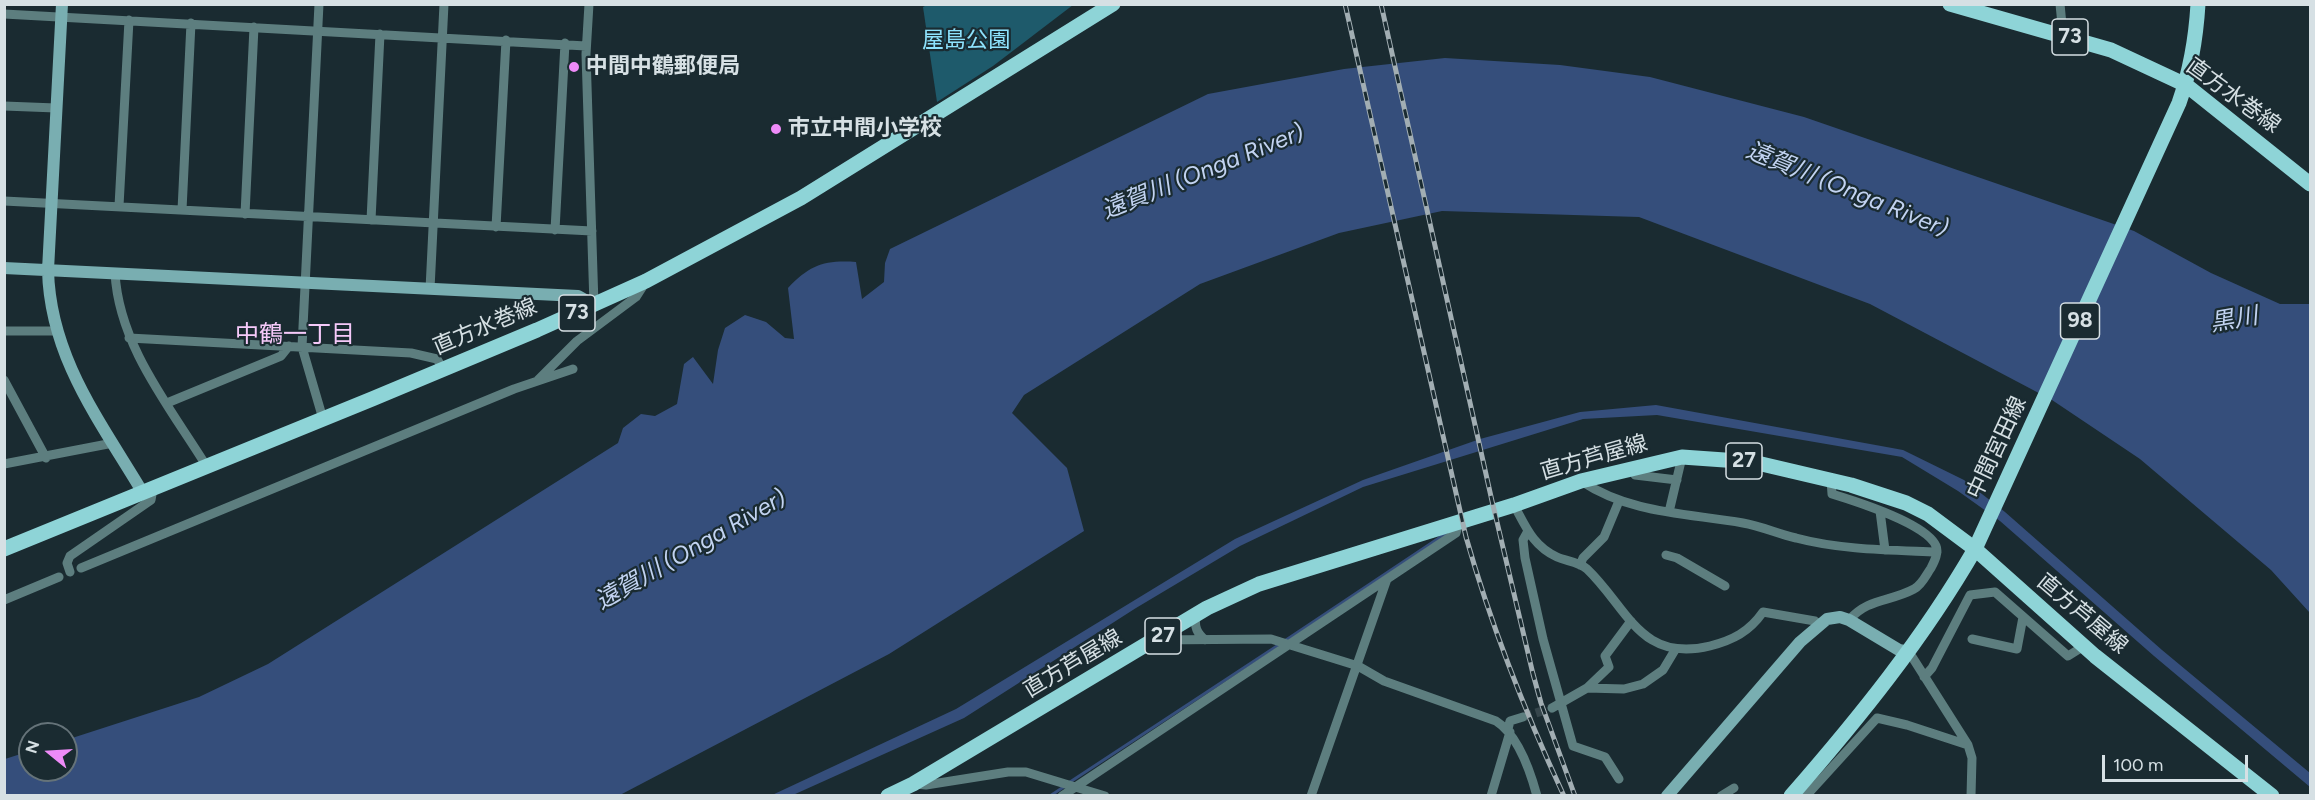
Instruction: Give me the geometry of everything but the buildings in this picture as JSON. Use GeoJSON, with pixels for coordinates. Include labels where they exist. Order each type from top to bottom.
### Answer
{"type":"FeatureCollection","features":[{"type":"Feature","properties":{"kind":"main road","name":"直方水巻線"},"geometry":{"type":"LineString","coordinates":[[4,549],[443,369],[646,281],[801,198],[1113,4]]}},
{"type":"Feature","properties":{"kind":"main road","name":"直方水巻線"},"geometry":{"type":"LineString","coordinates":[[1950,4],[2063,34],[2111,50],[2186,85],[2310,184]]}},
{"type":"Feature","properties":{"kind":"main road","name":"中間宮田線"},"geometry":{"type":"LineString","coordinates":[[1791,795],[1869,705],[1909,652],[1944,602],[1978,544],[2179,103],[2186,85],[2197,28],[2198,4]]}},
{"type":"Feature","properties":{"kind":"main road","name":"直方芦屋線"},"geometry":{"type":"LineString","coordinates":[[888,795],[913,784],[1196,616],[1259,584],[1514,505],[1581,481],[1682,457],[1753,462],[1831,480],[1906,503],[1928,514],[1978,544],[2084,646],[2272,795]]}},
{"type":"Feature","properties":{"kind":"street"},"geometry":{"type":"LineString","coordinates":[[319,4],[302,347],[323,419]]}},
{"type":"Feature","properties":{"kind":"street"},"geometry":{"type":"LineString","coordinates":[[430,289],[444,4]]}},
{"type":"Feature","properties":{"kind":"street"},"geometry":{"type":"LineString","coordinates":[[589,4],[586,46],[594,305]]}},
{"type":"Feature","properties":{"kind":"street"},"geometry":{"type":"LineString","coordinates":[[2060,4],[2063,34]]}},
{"type":"Feature","properties":{"kind":"street"},"geometry":{"type":"LineString","coordinates":[[4,14],[62,11],[129,20],[565,43],[586,46]]}},
{"type":"Feature","properties":{"kind":"street"},"geometry":{"type":"LineString","coordinates":[[62,11],[48,270],[49,301],[65,360],[113,443],[148,491],[151,500],[70,556],[67,563],[70,572]]}},
{"type":"Feature","properties":{"kind":"street"},"geometry":{"type":"LineString","coordinates":[[119,207],[129,20]]}},
{"type":"Feature","properties":{"kind":"street"},"geometry":{"type":"LineString","coordinates":[[182,210],[191,23]]}},
{"type":"Feature","properties":{"kind":"street"},"geometry":{"type":"LineString","coordinates":[[245,214],[254,27]]}},
{"type":"Feature","properties":{"kind":"street"},"geometry":{"type":"LineString","coordinates":[[371,220],[380,34]]}},
{"type":"Feature","properties":{"kind":"street"},"geometry":{"type":"LineString","coordinates":[[496,227],[506,40]]}},
{"type":"Feature","properties":{"kind":"street"},"geometry":{"type":"LineString","coordinates":[[555,230],[565,43]]}},
{"type":"Feature","properties":{"kind":"street"},"geometry":{"type":"LineString","coordinates":[[4,106],[56,108]]}},
{"type":"Feature","properties":{"kind":"street"},"geometry":{"type":"LineString","coordinates":[[4,201],[592,231]]}},
{"type":"Feature","properties":{"kind":"street"},"geometry":{"type":"LineString","coordinates":[[4,268],[578,296],[594,305]]}},
{"type":"Feature","properties":{"kind":"street"},"geometry":{"type":"LineString","coordinates":[[115,273],[117,298],[129,338],[207,467]]}},
{"type":"Feature","properties":{"kind":"street"},"geometry":{"type":"LineString","coordinates":[[537,381],[577,340],[636,297],[646,281]]}},
{"type":"Feature","properties":{"kind":"street"},"geometry":{"type":"LineString","coordinates":[[4,331],[56,332]]}},
{"type":"Feature","properties":{"kind":"street"},"geometry":{"type":"LineString","coordinates":[[129,338],[425,354],[437,359],[443,369]]}},
{"type":"Feature","properties":{"kind":"street"},"geometry":{"type":"LineString","coordinates":[[167,403],[281,356],[288,346]]}},
{"type":"Feature","properties":{"kind":"street"},"geometry":{"type":"LineString","coordinates":[[81,568],[537,381],[573,369]]}},
{"type":"Feature","properties":{"kind":"street"},"geometry":{"type":"LineString","coordinates":[[4,380],[46,458]]}},
{"type":"Feature","properties":{"kind":"street"},"geometry":{"type":"LineString","coordinates":[[4,464],[46,458],[113,443]]}},
{"type":"Feature","properties":{"kind":"street"},"geometry":{"type":"LineString","coordinates":[[1670,512],[1682,457]]}},
{"type":"Feature","properties":{"kind":"street"},"geometry":{"type":"LineString","coordinates":[[1635,475],[1677,480]]}},
{"type":"Feature","properties":{"kind":"street"},"geometry":{"type":"LineString","coordinates":[[1831,480],[1832,494],[1880,511],[1928,536],[1936,546],[1937,552],[1934,562],[1916,588],[1864,605],[1849,620]]}},
{"type":"Feature","properties":{"kind":"street"},"geometry":{"type":"LineString","coordinates":[[1581,481],[1604,496],[1619,501],[1670,512],[1746,523],[1797,539],[1885,550],[1937,552]]}},
{"type":"Feature","properties":{"kind":"street"},"geometry":{"type":"LineString","coordinates":[[1580,565],[1583,558],[1604,537],[1619,501]]}},
{"type":"Feature","properties":{"kind":"street"},"geometry":{"type":"LineString","coordinates":[[1514,505],[1532,539],[1542,548],[1586,567],[1631,621],[1647,636],[1675,650],[1691,651],[1731,640],[1749,628],[1763,612],[1815,621],[1819,624]]}},
{"type":"Feature","properties":{"kind":"street"},"geometry":{"type":"LineString","coordinates":[[1880,511],[1885,550]]}},
{"type":"Feature","properties":{"kind":"street"},"geometry":{"type":"LineString","coordinates":[[1062,795],[1456,533],[1459,522]]}},
{"type":"Feature","properties":{"kind":"street"},"geometry":{"type":"LineString","coordinates":[[1527,531],[1523,540],[1525,558],[1557,706],[1573,746],[1605,757],[1619,779]]}},
{"type":"Feature","properties":{"kind":"street"},"geometry":{"type":"LineString","coordinates":[[1666,555],[1677,558],[1725,586]]}},
{"type":"Feature","properties":{"kind":"street"},"geometry":{"type":"LineString","coordinates":[[4,600],[59,577]]}},
{"type":"Feature","properties":{"kind":"street"},"geometry":{"type":"LineString","coordinates":[[1311,795],[1387,579]]}},
{"type":"Feature","properties":{"kind":"street"},"geometry":{"type":"LineString","coordinates":[[1924,677],[1932,668],[1970,595],[1995,592],[2068,656],[2084,646]]}},
{"type":"Feature","properties":{"kind":"street"},"geometry":{"type":"LineString","coordinates":[[1196,616],[1194,624],[1198,633],[1205,640]]}},
{"type":"Feature","properties":{"kind":"street"},"geometry":{"type":"LineString","coordinates":[[1668,795],[1800,642],[1819,624],[1834,617],[1849,620],[1899,650],[1909,652],[1968,745],[1972,758],[1971,795]]}},
{"type":"Feature","properties":{"kind":"street"},"geometry":{"type":"LineString","coordinates":[[1972,639],[2017,649],[2023,617]]}},
{"type":"Feature","properties":{"kind":"street"},"geometry":{"type":"LineString","coordinates":[[1557,706],[1587,688],[1610,667],[1605,656],[1631,621]]}},
{"type":"Feature","properties":{"kind":"street"},"geometry":{"type":"LineString","coordinates":[[1157,640],[1271,639],[1358,666],[1384,681],[1496,721],[1509,730],[1538,795]]}},
{"type":"Feature","properties":{"kind":"street"},"geometry":{"type":"LineString","coordinates":[[1587,688],[1624,689],[1643,684],[1663,670],[1675,650]]}},
{"type":"Feature","properties":{"kind":"street"},"geometry":{"type":"LineString","coordinates":[[1491,795],[1510,721],[1523,717]]}},
{"type":"Feature","properties":{"kind":"street"},"geometry":{"type":"LineString","coordinates":[[1806,795],[1877,718],[1907,724],[1968,745]]}},
{"type":"Feature","properties":{"kind":"street"},"geometry":{"type":"LineString","coordinates":[[913,784],[1017,772],[1105,795]]}},
{"type":"Feature","properties":{"kind":"street"},"geometry":{"type":"LineString","coordinates":[[1721,795],[1734,788]]}},
{"type":"Feature","properties":{"kind":"green space","name":"屋島公園"},"geometry":{"type":"Polygon","coordinates":[[[929,4],[1073,5],[993,66],[937,102],[923,7],[929,4]]]}},
{"type":"Feature","properties":{"kind":"water"},"geometry":{"type":"Polygon","coordinates":[[[1445,58],[1560,65],[1650,77],[1804,117],[2134,231],[2211,273],[2280,304],[2310,304],[2310,613],[2271,570],[2140,459],[2052,400],[1870,304],[1639,217],[1442,211],[1339,233],[1200,284],[1024,395],[1012,413],[1067,468],[1084,531],[889,654],[620,795],[5,796],[5,759],[18,755],[18,782],[78,782],[78,736],[199,697],[268,664],[618,443],[623,428],[641,414],[655,416],[677,404],[684,364],[693,357],[713,384],[718,350],[725,328],[745,315],[766,322],[785,338],[794,339],[788,288],[811,269],[826,263],[856,262],[862,299],[884,282],[885,263],[890,249],[1208,94],[1344,69],[1445,58]]]}},
{"type":"Feature","properties":{"kind":"water"},"geometry":{"type":"Polygon","coordinates":[[[1656,405],[1903,450],[1964,480],[2005,512],[2162,650],[2310,773],[2310,787],[2154,656],[2000,521],[1958,491],[1902,457],[1657,415],[1583,419],[1363,487],[1240,546],[1136,608],[964,718],[793,795],[770,796],[956,709],[1235,539],[1363,480],[1480,439],[1580,412],[1656,405]]]}},
{"type":"Feature","properties":{"kind":"waterway"},"geometry":{"type":"LineString","coordinates":[[1286,640],[1445,534]]}},
{"type":"Feature","properties":{"kind":"waterway"},"geometry":{"type":"LineString","coordinates":[[1070,782],[1280,644]]}},
{"type":"Feature","properties":{"kind":"waterway"},"geometry":{"type":"LineString","coordinates":[[1050,796],[1065,786]]}},
{"type":"Feature","properties":{"kind":"tunnel"},"geometry":{"type":"LineString","coordinates":[[1523,717],[1552,708]]}},
{"type":"Feature","properties":{"kind":"railway"},"geometry":{"type":"LineString","coordinates":[[1345,4],[1466,537],[1486,603],[1510,668],[1564,796]]}},
{"type":"Feature","properties":{"kind":"railway"},"geometry":{"type":"LineString","coordinates":[[1381,4],[1533,674],[1541,703],[1575,796]]}},
{"type":"Feature","properties":{"kind":"place","name":"中間中鶴郵便局"},"geometry":{"type":"Point","coordinates":[574,67]}},
{"type":"Feature","properties":{"kind":"place","name":"市立中間小学校"},"geometry":{"type":"Point","coordinates":[776,129]}},
{"type":"Feature","properties":{"kind":"district","name":"中鶴一丁目"},"geometry":{"type":"Point","coordinates":[295,335]}},
{"type":"Feature","properties":{"kind":"water label","name":"遠賀川 (Onga River)"},"geometry":{"type":"Point","coordinates":[1203,172]}},
{"type":"Feature","properties":{"kind":"water label","name":"遠賀川 (Onga River)"},"geometry":{"type":"Point","coordinates":[1847,190]}},
{"type":"Feature","properties":{"kind":"water label","name":"黒川"},"geometry":{"type":"Point","coordinates":[2234,320]}},
{"type":"Feature","properties":{"kind":"water label","name":"遠賀川 (Onga River)"},"geometry":{"type":"Point","coordinates":[691,550]}}]}
